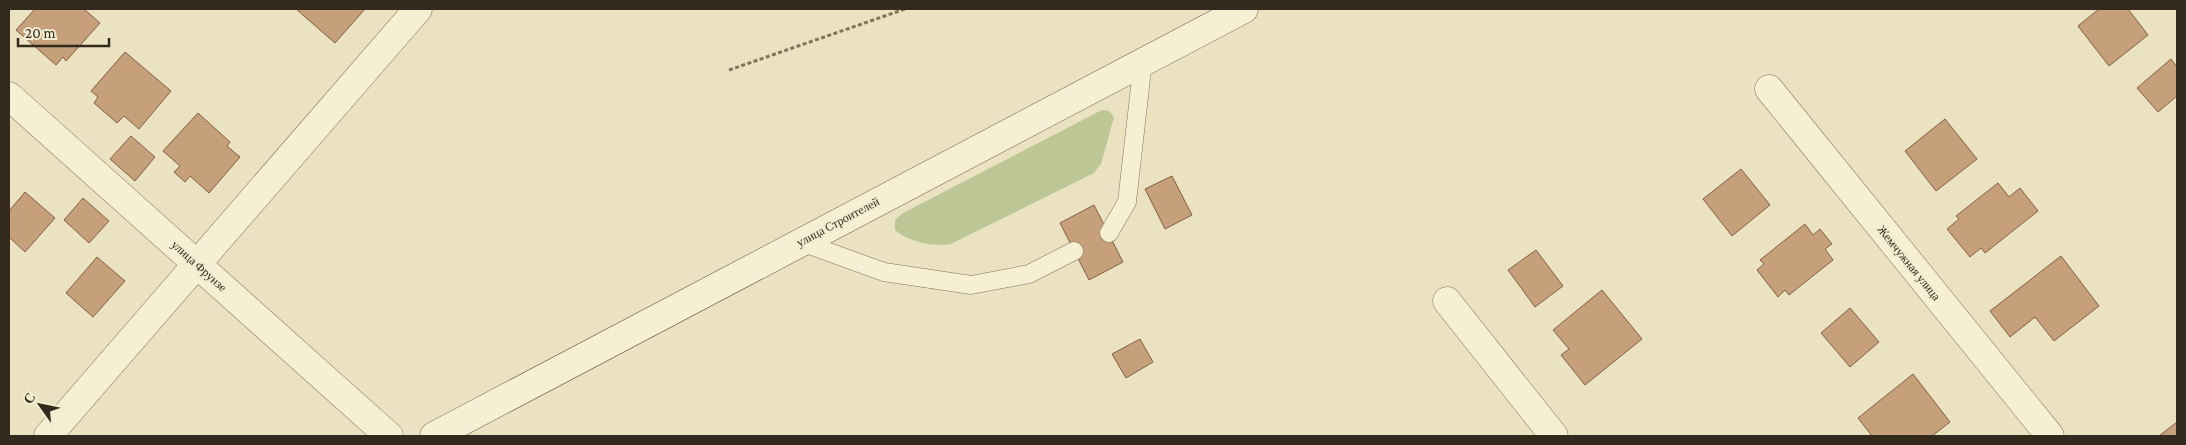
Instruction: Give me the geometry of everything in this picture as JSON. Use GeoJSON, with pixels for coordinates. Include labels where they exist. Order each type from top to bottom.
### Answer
{"type":"FeatureCollection","features":[{"type":"Feature","properties":{"kind":"street"},"geometry":{"type":"LineString","coordinates":[[48,436],[418,9]]}},
{"type":"Feature","properties":{"kind":"street","name":"улица Строителей"},"geometry":{"type":"LineString","coordinates":[[434,436],[1244,9]]}},
{"type":"Feature","properties":{"kind":"street","name":"Жемчужная улица"},"geometry":{"type":"LineString","coordinates":[[1769,89],[2050,436]]}},
{"type":"Feature","properties":{"kind":"street","name":"улица Фрунзе"},"geometry":{"type":"LineString","coordinates":[[9,96],[389,436]]}},
{"type":"Feature","properties":{"kind":"street"},"geometry":{"type":"LineString","coordinates":[[1446,300],[1554,436]]}},
{"type":"Feature","properties":{"kind":"lane"},"geometry":{"type":"LineString","coordinates":[[1109,233],[1127,202],[1143,62]]}},
{"type":"Feature","properties":{"kind":"lane"},"geometry":{"type":"LineString","coordinates":[[801,242],[884,272],[971,284],[1029,274],[1074,251]]}},
{"type":"Feature","properties":{"kind":"path"},"geometry":{"type":"LineString","coordinates":[[729,70],[905,9]]}},
{"type":"Feature","properties":{"kind":"green space"},"geometry":{"type":"Polygon","coordinates":[[[1102,110],[1109,111],[1114,117],[1101,164],[1094,173],[951,244],[921,243],[907,238],[895,230],[895,220],[903,213],[1102,110]]]}},
{"type":"Feature","properties":{"kind":"building"},"geometry":{"type":"Polygon","coordinates":[[[35,9],[84,9],[100,23],[66,61],[63,57],[56,65],[16,30],[35,9]]]}},
{"type":"Feature","properties":{"kind":"building"},"geometry":{"type":"Polygon","coordinates":[[[296,9],[365,9],[335,43],[296,9]]]}},
{"type":"Feature","properties":{"kind":"building"},"geometry":{"type":"Polygon","coordinates":[[[2099,9],[2128,9],[2148,35],[2109,66],[2078,26],[2099,9]]]}},
{"type":"Feature","properties":{"kind":"building"},"geometry":{"type":"Polygon","coordinates":[[[125,52],[171,91],[139,129],[124,116],[117,123],[94,103],[98,97],[91,91],[125,52]]]}},
{"type":"Feature","properties":{"kind":"building"},"geometry":{"type":"Polygon","coordinates":[[[2171,59],[2177,67],[2177,96],[2158,112],[2137,88],[2171,59]]]}},
{"type":"Feature","properties":{"kind":"building"},"geometry":{"type":"Polygon","coordinates":[[[198,113],[230,142],[227,146],[240,157],[209,193],[190,176],[185,182],[174,172],[180,166],[163,151],[198,113]]]}},
{"type":"Feature","properties":{"kind":"building"},"geometry":{"type":"Polygon","coordinates":[[[1945,119],[1977,159],[1936,191],[1905,151],[1945,119]]]}},
{"type":"Feature","properties":{"kind":"building"},"geometry":{"type":"Polygon","coordinates":[[[131,136],[155,157],[135,181],[110,159],[131,136]]]}},
{"type":"Feature","properties":{"kind":"building"},"geometry":{"type":"Polygon","coordinates":[[[1741,169],[1770,205],[1732,236],[1703,199],[1741,169]]]}},
{"type":"Feature","properties":{"kind":"building"},"geometry":{"type":"Polygon","coordinates":[[[1172,176],[1192,215],[1165,229],[1145,189],[1172,176]]]}},
{"type":"Feature","properties":{"kind":"building"},"geometry":{"type":"Polygon","coordinates":[[[1998,183],[2009,197],[2020,188],[2038,211],[1985,253],[1981,248],[1970,257],[1947,229],[1959,219],[1956,216],[1998,183]]]}},
{"type":"Feature","properties":{"kind":"building"},"geometry":{"type":"Polygon","coordinates":[[[25,192],[55,218],[25,252],[9,237],[9,211],[25,192]]]}},
{"type":"Feature","properties":{"kind":"building"},"geometry":{"type":"Polygon","coordinates":[[[83,198],[109,221],[89,243],[64,220],[83,198]]]}},
{"type":"Feature","properties":{"kind":"building"},"geometry":{"type":"Polygon","coordinates":[[[1094,205],[1123,262],[1089,280],[1060,223],[1094,205]]]}},
{"type":"Feature","properties":{"kind":"building"},"geometry":{"type":"Polygon","coordinates":[[[1805,224],[1813,235],[1820,229],[1832,244],[1825,249],[1833,260],[1789,295],[1785,290],[1778,297],[1757,270],[1764,264],[1760,260],[1805,224]]]}},
{"type":"Feature","properties":{"kind":"building"},"geometry":{"type":"Polygon","coordinates":[[[1536,250],[1563,286],[1535,307],[1508,270],[1536,250]]]}},
{"type":"Feature","properties":{"kind":"building"},"geometry":{"type":"Polygon","coordinates":[[[2061,256],[2099,306],[2054,341],[2035,317],[2010,337],[1990,311],[2061,256]]]}},
{"type":"Feature","properties":{"kind":"building"},"geometry":{"type":"Polygon","coordinates":[[[97,257],[125,281],[93,317],[66,293],[97,257]]]}},
{"type":"Feature","properties":{"kind":"building"},"geometry":{"type":"Polygon","coordinates":[[[1602,290],[1642,339],[1585,385],[1561,355],[1569,349],[1553,330],[1602,290]]]}},
{"type":"Feature","properties":{"kind":"building"},"geometry":{"type":"Polygon","coordinates":[[[1850,308],[1879,342],[1850,367],[1821,333],[1850,308]]]}},
{"type":"Feature","properties":{"kind":"building"},"geometry":{"type":"Polygon","coordinates":[[[1140,339],[1153,362],[1126,378],[1112,354],[1140,339]]]}},
{"type":"Feature","properties":{"kind":"building"},"geometry":{"type":"Polygon","coordinates":[[[1913,374],[1950,422],[1932,436],[1872,436],[1858,418],[1913,374]]]}},
{"type":"Feature","properties":{"kind":"building"},"geometry":{"type":"Polygon","coordinates":[[[2177,422],[2177,436],[2159,436],[2177,422]]]}}]}
